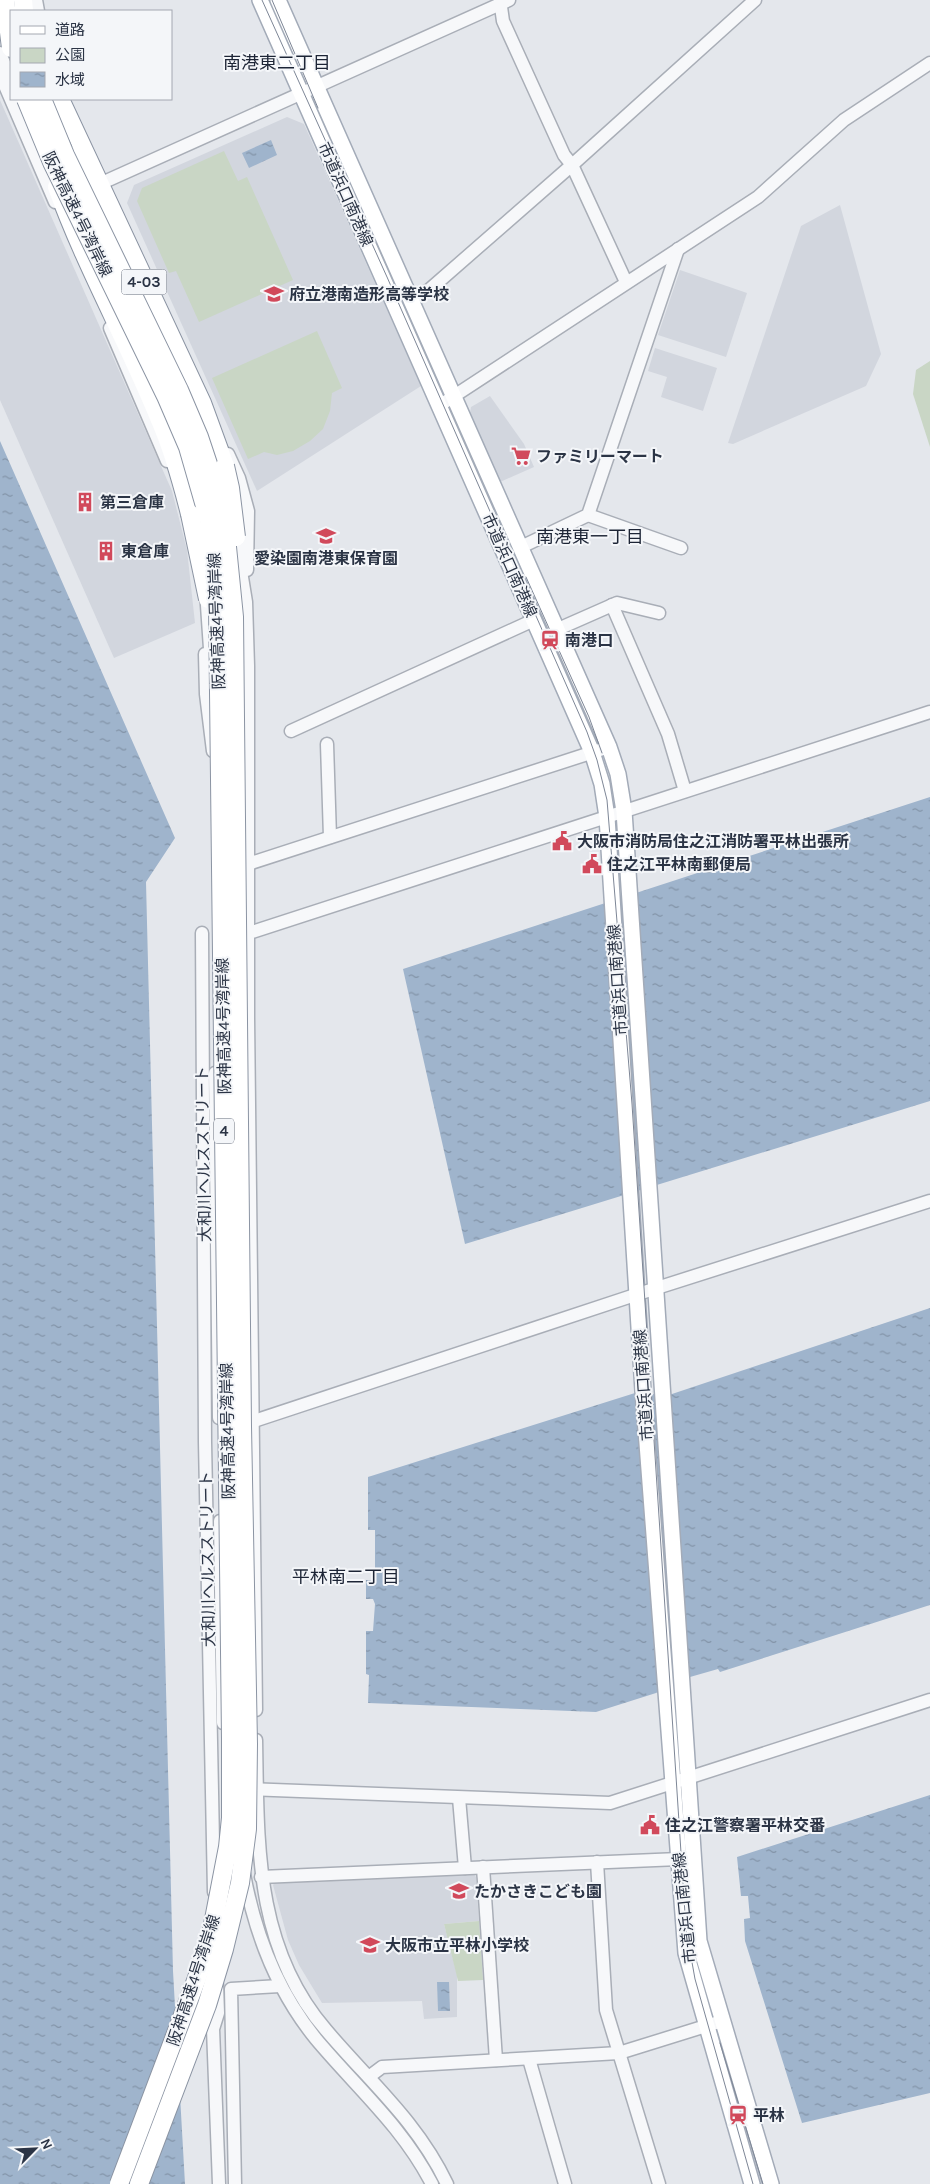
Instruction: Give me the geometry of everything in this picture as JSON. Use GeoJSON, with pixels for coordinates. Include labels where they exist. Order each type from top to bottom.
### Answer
{"type":"FeatureCollection","features":[{"type":"Feature","properties":{"kind":"highway","name":"阪神高速4号湾岸線"},"geometry":{"type":"LineString","coordinates":[[26,100],[52,162],[178,421],[196,472],[209,520],[216,574],[220,707],[231,1818],[224,1873],[211,1935],[197,1978],[119,2184]]}},
{"type":"Feature","properties":{"kind":"highway","name":"阪神高速4号湾岸線"},"geometry":{"type":"LineString","coordinates":[[42,100],[65,155],[189,412],[208,461],[221,511],[230,564],[236,688],[242,1416],[248,1753],[246,1829],[238,1891],[221,1959],[207,2004],[139,2184]]}},
{"type":"Feature","properties":{"kind":"highway","name":"4-03"},"geometry":{"type":"LineString","coordinates":[[60,100],[202,403],[224,466],[233,504],[236,548],[238,620],[236,688]]}},
{"type":"Feature","properties":{"kind":"highway","name":"4-03"},"geometry":{"type":"LineString","coordinates":[[53,174],[68,218],[94,279],[149,393],[170,445],[182,484],[207,592],[214,638],[220,707]]}},
{"type":"Feature","properties":{"kind":"main road","name":"市道浜口南港線"},"geometry":{"type":"LineString","coordinates":[[260,0],[592,752],[602,784],[607,817],[643,1391],[686,1953],[752,2184]]}},
{"type":"Feature","properties":{"kind":"main road","name":"市道浜口南港線"},"geometry":{"type":"LineString","coordinates":[[278,0],[610,747],[618,774],[624,812],[699,1941],[771,2184]]}},
{"type":"Feature","properties":{"kind":"street"},"geometry":{"type":"LineString","coordinates":[[411,300],[429,290],[756,0]]}},
{"type":"Feature","properties":{"kind":"street"},"geometry":{"type":"LineString","coordinates":[[104,182],[302,94],[503,1],[503,21],[564,155],[572,165],[626,282]]}},
{"type":"Feature","properties":{"kind":"street"},"geometry":{"type":"LineString","coordinates":[[0,53],[10,78]]}},
{"type":"Feature","properties":{"kind":"street"},"geometry":{"type":"LineString","coordinates":[[440,406],[758,197],[844,120],[930,63]]}},
{"type":"Feature","properties":{"kind":"street"},"geometry":{"type":"LineString","coordinates":[[0,74],[10,97]]}},
{"type":"Feature","properties":{"kind":"street"},"geometry":{"type":"LineString","coordinates":[[11,100],[168,464],[188,522],[200,579],[206,694],[213,753]]}},
{"type":"Feature","properties":{"kind":"street"},"geometry":{"type":"LineString","coordinates":[[19,100],[169,423],[195,502],[206,576],[213,753],[215,1188],[222,1701],[230,1789],[250,1899],[263,1947],[280,1986],[316,2039],[379,2106],[404,2138],[432,2184]]}},
{"type":"Feature","properties":{"kind":"street"},"geometry":{"type":"LineString","coordinates":[[53,100],[91,188],[139,293],[194,404],[212,448],[231,512],[246,602]]}},
{"type":"Feature","properties":{"kind":"street"},"geometry":{"type":"LineString","coordinates":[[66,100],[239,478],[249,517],[246,602],[248,666],[248,1086],[254,1421],[253,1500],[257,1790],[258,1845],[261,1877],[270,1922],[278,1947],[299,1991],[325,2029],[370,2076],[407,2120],[421,2139],[447,2184]]}},
{"type":"Feature","properties":{"kind":"street"},"geometry":{"type":"LineString","coordinates":[[588,516],[678,249]]}},
{"type":"Feature","properties":{"kind":"street"},"geometry":{"type":"LineString","coordinates":[[521,547],[588,516],[682,548]]}},
{"type":"Feature","properties":{"kind":"street"},"geometry":{"type":"LineString","coordinates":[[558,629],[617,603],[660,613]]}},
{"type":"Feature","properties":{"kind":"street"},"geometry":{"type":"LineString","coordinates":[[612,605],[668,734],[685,792]]}},
{"type":"Feature","properties":{"kind":"street"},"geometry":{"type":"LineString","coordinates":[[291,731],[534,620]]}},
{"type":"Feature","properties":{"kind":"street"},"geometry":{"type":"LineString","coordinates":[[215,921],[249,933],[930,712]]}},
{"type":"Feature","properties":{"kind":"street"},"geometry":{"type":"LineString","coordinates":[[327,744],[330,837]]}},
{"type":"Feature","properties":{"kind":"street"},"geometry":{"type":"LineString","coordinates":[[248,864],[610,747]]}},
{"type":"Feature","properties":{"kind":"street","name":"大和川ヘルスストリート"},"geometry":{"type":"LineString","coordinates":[[202,933],[206,1472],[218,2013],[213,2028],[219,2184]]}},
{"type":"Feature","properties":{"kind":"street"},"geometry":{"type":"LineString","coordinates":[[219,1422],[254,1421],[638,1294],[930,1201]]}},
{"type":"Feature","properties":{"kind":"street"},"geometry":{"type":"LineString","coordinates":[[230,1789],[610,1803],[930,1700]]}},
{"type":"Feature","properties":{"kind":"street"},"geometry":{"type":"LineString","coordinates":[[459,1798],[465,1868]]}},
{"type":"Feature","properties":{"kind":"street"},"geometry":{"type":"LineString","coordinates":[[261,1877],[678,1859]]}},
{"type":"Feature","properties":{"kind":"street"},"geometry":{"type":"LineString","coordinates":[[597,1862],[606,2010],[659,2184]]}},
{"type":"Feature","properties":{"kind":"street"},"geometry":{"type":"LineString","coordinates":[[483,1867],[496,2060]]}},
{"type":"Feature","properties":{"kind":"street"},"geometry":{"type":"LineString","coordinates":[[235,2184],[231,1989],[280,1986]]}},
{"type":"Feature","properties":{"kind":"street"},"geometry":{"type":"LineString","coordinates":[[370,2076],[382,2067],[619,2053],[722,2022]]}},
{"type":"Feature","properties":{"kind":"street"},"geometry":{"type":"LineString","coordinates":[[529,2059],[565,2184]]}},
{"type":"Feature","properties":{"kind":"shaded area"},"geometry":{"type":"Polygon","coordinates":[[[0,100],[172,491],[187,550],[195,623],[114,658],[0,400],[0,100]]]}},
{"type":"Feature","properties":{"kind":"shaded area","name":"府立港南造形高等学校"},"geometry":{"type":"Polygon","coordinates":[[[287,117],[304,124],[421,386],[257,491],[127,203],[134,185],[287,117]]]}},
{"type":"Feature","properties":{"kind":"shaded area"},"geometry":{"type":"Polygon","coordinates":[[[840,205],[881,354],[866,386],[733,444],[728,443],[801,226],[840,205]]]}},
{"type":"Feature","properties":{"kind":"shaded area"},"geometry":{"type":"Polygon","coordinates":[[[680,270],[747,293],[726,357],[658,335],[680,270]]]}},
{"type":"Feature","properties":{"kind":"shaded area"},"geometry":{"type":"Polygon","coordinates":[[[655,348],[717,368],[703,411],[661,397],[667,377],[648,371],[655,348]]]}},
{"type":"Feature","properties":{"kind":"shaded area"},"geometry":{"type":"Polygon","coordinates":[[[490,396],[524,444],[534,467],[500,482],[470,413],[471,407],[490,396]]]}},
{"type":"Feature","properties":{"kind":"shaded area","name":"大阪市立平林小学校"},"geometry":{"type":"Polygon","coordinates":[[[473,1873],[476,1877],[479,1921],[444,1924],[457,1975],[457,2017],[424,2019],[422,2001],[322,2003],[299,1965],[288,1940],[273,1885],[277,1880],[473,1873]]]}},
{"type":"Feature","properties":{"kind":"green space"},"geometry":{"type":"Polygon","coordinates":[[[224,151],[238,181],[247,177],[293,280],[199,322],[176,271],[169,273],[137,201],[142,188],[224,151]]]}},
{"type":"Feature","properties":{"kind":"green space"},"geometry":{"type":"Polygon","coordinates":[[[317,331],[342,388],[332,393],[330,411],[323,429],[310,441],[293,451],[277,455],[264,452],[248,459],[212,378],[317,331]]]}},
{"type":"Feature","properties":{"kind":"green space"},"geometry":{"type":"Polygon","coordinates":[[[930,361],[930,447],[913,394],[916,370],[930,361]]]}},
{"type":"Feature","properties":{"kind":"green space"},"geometry":{"type":"Polygon","coordinates":[[[479,1921],[483,1980],[458,1981],[444,1924],[479,1921]]]}},
{"type":"Feature","properties":{"kind":"water"},"geometry":{"type":"Polygon","coordinates":[[[271,140],[277,155],[249,168],[242,153],[271,140]]]}},
{"type":"Feature","properties":{"kind":"water"},"geometry":{"type":"Polygon","coordinates":[[[0,441],[175,838],[146,882],[173,1971],[185,2184],[0,2184],[0,441]]]}},
{"type":"Feature","properties":{"kind":"water"},"geometry":{"type":"Polygon","coordinates":[[[930,797],[930,1101],[465,1244],[403,969],[930,797]]]}},
{"type":"Feature","properties":{"kind":"water"},"geometry":{"type":"Polygon","coordinates":[[[930,1308],[930,1605],[720,1672],[718,1669],[690,1677],[656,1693],[596,1712],[368,1703],[369,1675],[366,1674],[366,1631],[373,1631],[375,1604],[373,1599],[366,1599],[366,1580],[375,1580],[375,1530],[368,1530],[368,1477],[635,1393],[669,1395],[930,1308]]]}},
{"type":"Feature","properties":{"kind":"water"},"geometry":{"type":"Polygon","coordinates":[[[930,1795],[930,2093],[802,2123],[745,1941],[744,1919],[750,1918],[748,1896],[741,1896],[737,1857],[930,1795]]]}},
{"type":"Feature","properties":{"kind":"water"},"geometry":{"type":"Polygon","coordinates":[[[437,1982],[449,1982],[450,2011],[438,2011],[437,1982]]]}},
{"type":"Feature","properties":{"kind":"tram line"},"geometry":{"type":"LineString","coordinates":[[262,0],[387,277],[587,732],[597,760],[607,800],[632,1104],[686,1929],[695,1979],[753,2184]]}},
{"type":"Feature","properties":{"kind":"tram line"},"geometry":{"type":"LineString","coordinates":[[272,0],[318,108]]}},
{"type":"Feature","properties":{"kind":"tram line"},"geometry":{"type":"LineString","coordinates":[[526,577],[589,717],[602,753]]}},
{"type":"Feature","properties":{"kind":"tram line"},"geometry":{"type":"LineString","coordinates":[[720,2043],[763,2184]]}},
{"type":"Feature","properties":{"kind":"place","name":"府立港南造形高等学校"},"geometry":{"type":"Point","coordinates":[274,294]}},
{"type":"Feature","properties":{"kind":"place","name":"ファミリーマート"},"geometry":{"type":"Point","coordinates":[521,456]}},
{"type":"Feature","properties":{"kind":"place","name":"第三倉庫"},"geometry":{"type":"Point","coordinates":[85,502]}},
{"type":"Feature","properties":{"kind":"place","name":"愛染園南港東保育園"},"geometry":{"type":"Point","coordinates":[326,536]}},
{"type":"Feature","properties":{"kind":"place","name":"東倉庫"},"geometry":{"type":"Point","coordinates":[106,551]}},
{"type":"Feature","properties":{"kind":"place","name":"南港口"},"geometry":{"type":"Point","coordinates":[550,640]}},
{"type":"Feature","properties":{"kind":"place","name":"大阪市消防局住之江消防署平林出張所"},"geometry":{"type":"Point","coordinates":[562,841]}},
{"type":"Feature","properties":{"kind":"place","name":"住之江平林南郵便局"},"geometry":{"type":"Point","coordinates":[592,864]}},
{"type":"Feature","properties":{"kind":"place","name":"住之江警察署平林交番"},"geometry":{"type":"Point","coordinates":[650,1825]}},
{"type":"Feature","properties":{"kind":"place","name":"たかさきこども園"},"geometry":{"type":"Point","coordinates":[459,1891]}},
{"type":"Feature","properties":{"kind":"place","name":"大阪市立平林小学校"},"geometry":{"type":"Point","coordinates":[370,1945]}},
{"type":"Feature","properties":{"kind":"place","name":"平林"},"geometry":{"type":"Point","coordinates":[738,2115]}},
{"type":"Feature","properties":{"kind":"district","name":"南港東二丁目"},"geometry":{"type":"Point","coordinates":[277,63]}},
{"type":"Feature","properties":{"kind":"district","name":"南港東一丁目"},"geometry":{"type":"Point","coordinates":[590,537]}},
{"type":"Feature","properties":{"kind":"district","name":"平林南二丁目"},"geometry":{"type":"Point","coordinates":[346,1577]}}]}
